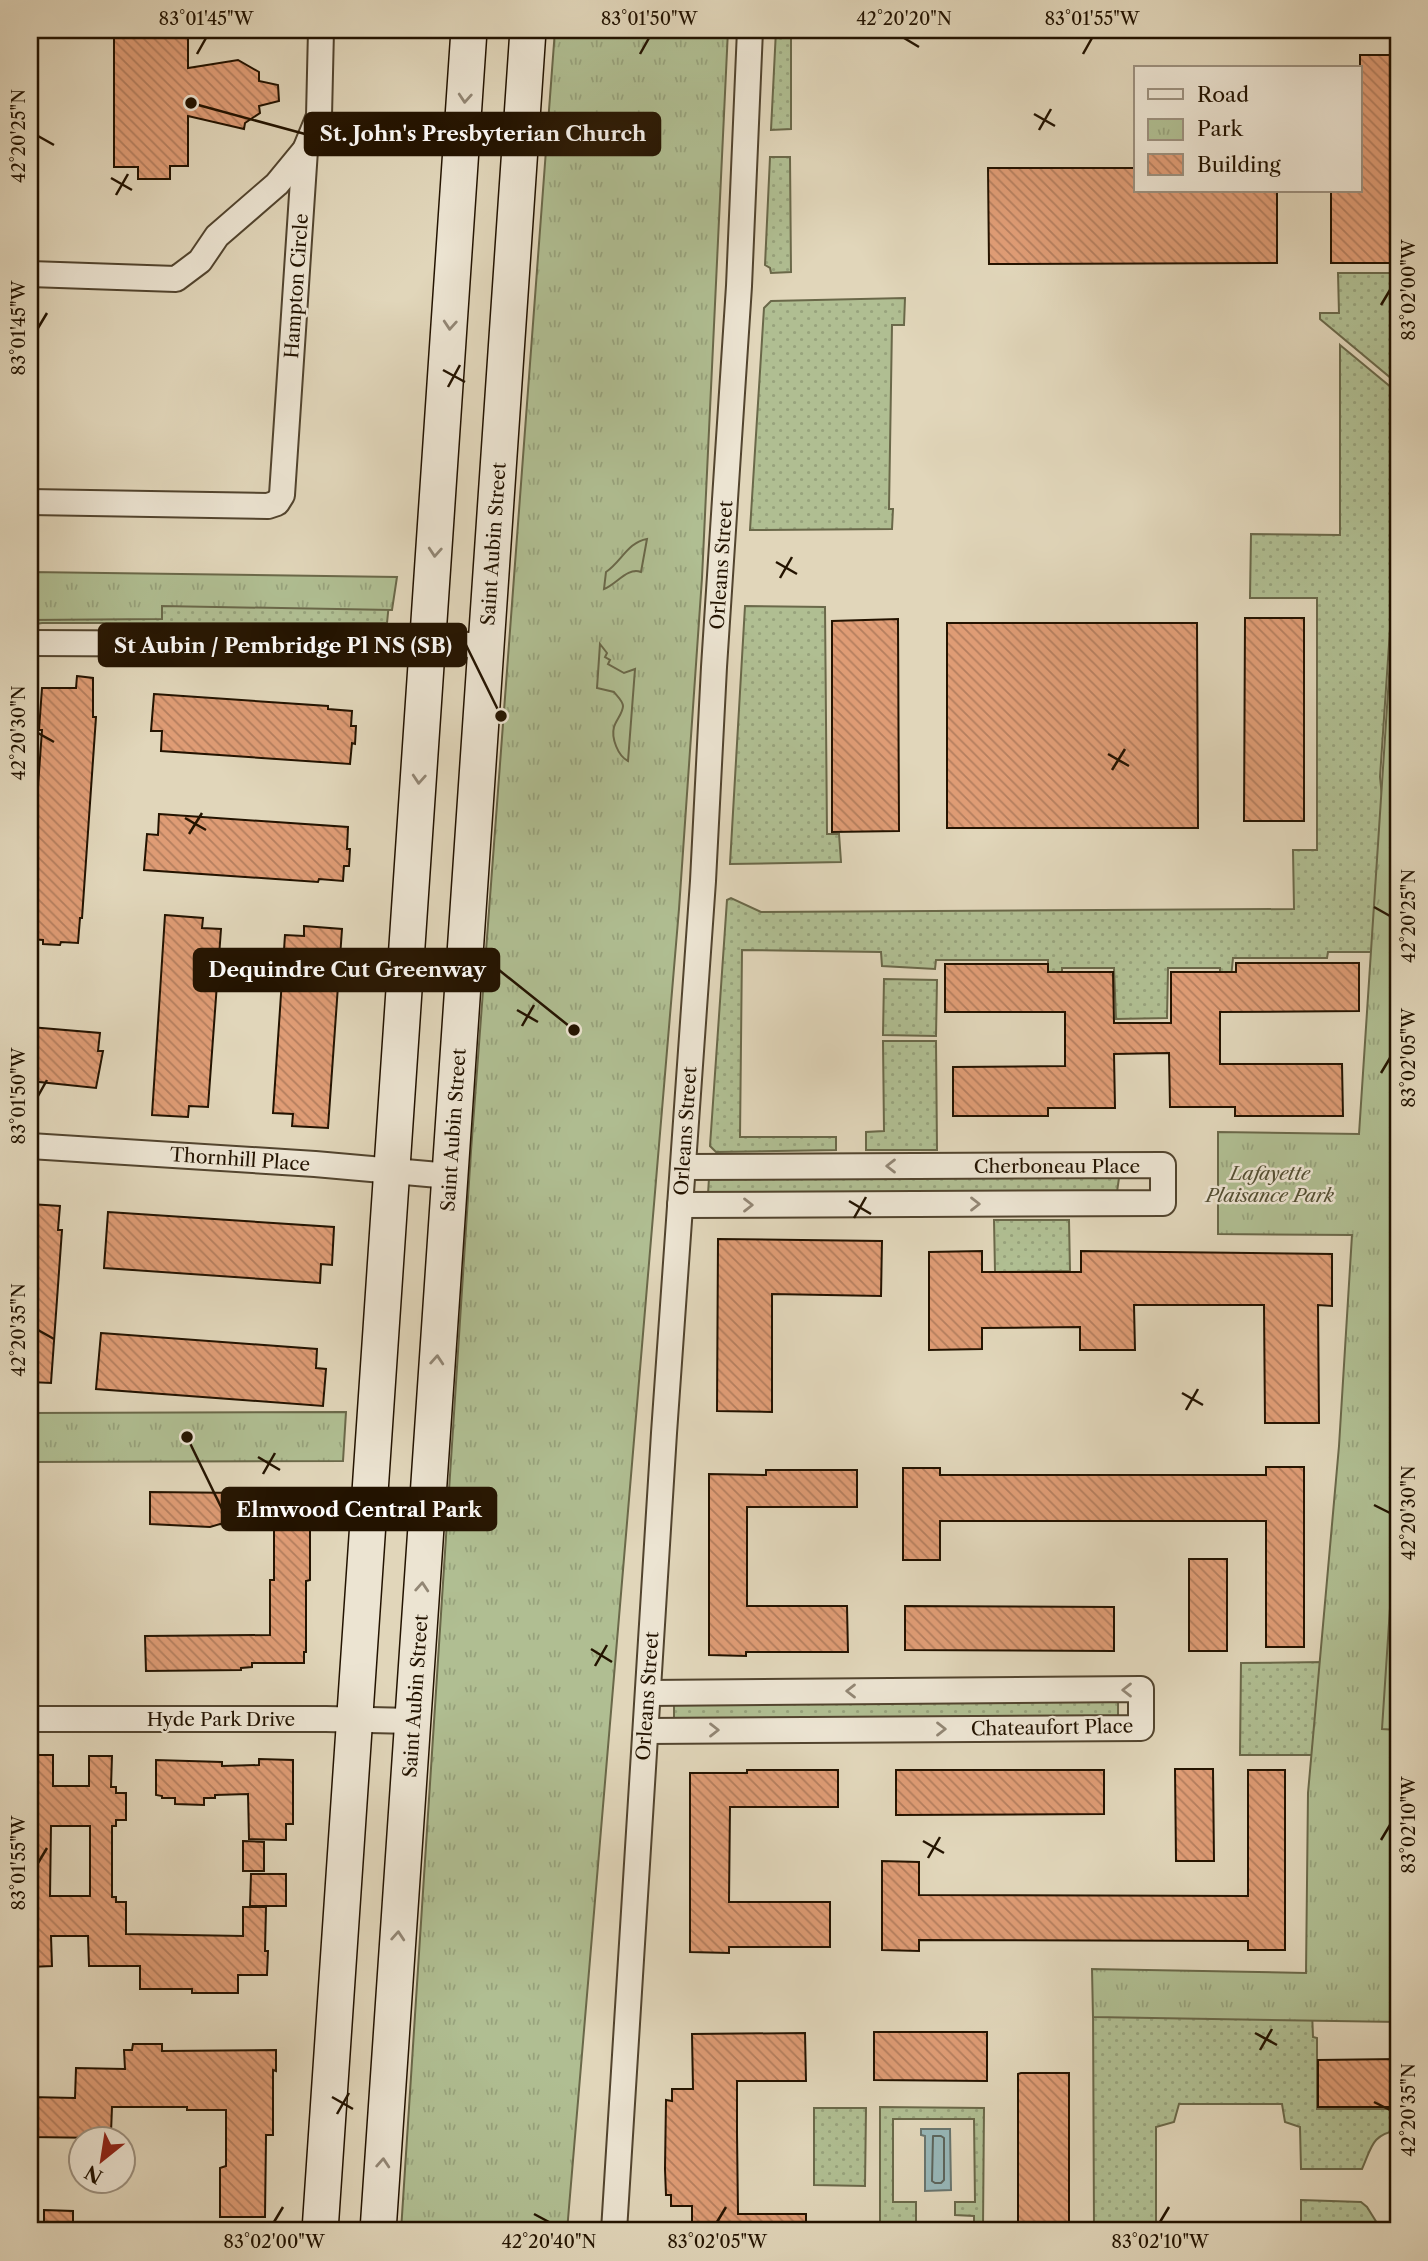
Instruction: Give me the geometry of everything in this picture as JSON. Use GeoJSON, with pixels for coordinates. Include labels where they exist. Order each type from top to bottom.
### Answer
{"type":"FeatureCollection","features":[{"type":"Feature","properties":{"kind":"main road"},"geometry":{"type":"LineString","coordinates":[[320,2231],[469,30]]}},
{"type":"Feature","properties":{"kind":"main road","name":"Saint Aubin Street"},"geometry":{"type":"LineString","coordinates":[[378,2231],[528,30]]}},
{"type":"Feature","properties":{"kind":"street"},"geometry":{"type":"LineString","coordinates":[[30,274],[176,279],[200,261],[217,236],[277,184],[305,150],[319,116],[321,30]]}},
{"type":"Feature","properties":{"kind":"street","name":"Orleans Street"},"geometry":{"type":"LineString","coordinates":[[614,2231],[703,881],[739,286],[750,30]]}},
{"type":"Feature","properties":{"kind":"street","name":"Hampton Circle"},"geometry":{"type":"LineString","coordinates":[[30,502],[268,506],[276,503],[282,495],[305,150]]}},
{"type":"Feature","properties":{"kind":"street"},"geometry":{"type":"LineString","coordinates":[[30,643],[486,645]]}},
{"type":"Feature","properties":{"kind":"street","name":"Thornhill Place"},"geometry":{"type":"LineString","coordinates":[[30,1146],[315,1164],[450,1176]]}},
{"type":"Feature","properties":{"kind":"street","name":"Cherboneau Place"},"geometry":{"type":"LineString","coordinates":[[680,1205],[1163,1203],[1163,1165],[683,1167]]}},
{"type":"Feature","properties":{"kind":"street","name":"Chateaufort Place"},"geometry":{"type":"LineString","coordinates":[[646,1731],[1141,1728],[1141,1689],[648,1692]]}},
{"type":"Feature","properties":{"kind":"street","name":"Hyde Park Drive"},"geometry":{"type":"LineString","coordinates":[[30,1719],[413,1721]]}},
{"type":"Feature","properties":{"kind":"green space"},"geometry":{"type":"Polygon","coordinates":[[[555,30],[728,30],[702,578],[679,909],[567,2231],[401,2231],[471,1151],[555,30]]]}},
{"type":"Feature","properties":{"kind":"green space"},"geometry":{"type":"Polygon","coordinates":[[[776,30],[791,30],[791,129],[771,130],[776,30]]]}},
{"type":"Feature","properties":{"kind":"green space"},"geometry":{"type":"Polygon","coordinates":[[[770,157],[790,157],[791,272],[771,273],[770,268],[765,265],[770,157]]]}},
{"type":"Feature","properties":{"kind":"green space"},"geometry":{"type":"Polygon","coordinates":[[[1338,273],[1398,273],[1398,384],[1320,319],[1320,313],[1339,313],[1338,273]]]}},
{"type":"Feature","properties":{"kind":"green space"},"geometry":{"type":"Polygon","coordinates":[[[905,298],[904,325],[892,325],[889,509],[893,509],[892,529],[750,530],[764,308],[771,301],[905,298]]]}},
{"type":"Feature","properties":{"kind":"green space"},"geometry":{"type":"Polygon","coordinates":[[[1340,345],[1398,393],[1398,595],[1390,630],[1380,777],[1398,952],[1328,952],[1327,958],[1233,958],[1231,978],[1220,978],[1220,968],[1168,968],[1167,1018],[1116,1019],[1114,968],[1062,968],[1062,976],[1048,977],[1048,960],[936,960],[935,969],[882,966],[881,952],[742,950],[740,1137],[836,1137],[836,1150],[716,1152],[710,1146],[727,900],[731,898],[761,912],[1294,909],[1293,850],[1317,850],[1317,598],[1250,598],[1251,534],[1340,535],[1340,345]]]}},
{"type":"Feature","properties":{"kind":"green space"},"geometry":{"type":"Polygon","coordinates":[[[647,539],[641,572],[631,572],[604,589],[606,572],[630,548],[647,539]]]}},
{"type":"Feature","properties":{"kind":"green space","name":"Lafayette Plaisance Park"},"geometry":{"type":"Polygon","coordinates":[[[1398,539],[1398,2022],[1093,2017],[1092,1969],[1306,1973],[1308,1793],[1339,1446],[1352,1235],[1218,1234],[1218,1132],[1359,1134],[1398,539]]]}},
{"type":"Feature","properties":{"kind":"green space"},"geometry":{"type":"Polygon","coordinates":[[[30,572],[397,577],[392,610],[162,606],[162,619],[30,620],[30,572]]]}},
{"type":"Feature","properties":{"kind":"green space"},"geometry":{"type":"Polygon","coordinates":[[[30,602],[389,603],[387,623],[30,625],[30,602]]]}},
{"type":"Feature","properties":{"kind":"green space"},"geometry":{"type":"Polygon","coordinates":[[[745,606],[825,607],[827,834],[839,834],[841,862],[730,864],[745,606]]]}},
{"type":"Feature","properties":{"kind":"green space"},"geometry":{"type":"Polygon","coordinates":[[[600,644],[607,653],[605,657],[610,660],[608,664],[624,673],[635,669],[628,761],[618,751],[614,741],[614,727],[623,709],[622,702],[614,692],[597,688],[600,644]]]}},
{"type":"Feature","properties":{"kind":"green space"},"geometry":{"type":"Polygon","coordinates":[[[884,979],[937,980],[936,1036],[883,1035],[884,979]]]}},
{"type":"Feature","properties":{"kind":"green space"},"geometry":{"type":"Polygon","coordinates":[[[883,1041],[936,1041],[937,1150],[866,1150],[866,1132],[884,1131],[883,1041]]]}},
{"type":"Feature","properties":{"kind":"green space"},"geometry":{"type":"Polygon","coordinates":[[[709,1178],[1119,1178],[1117,1192],[708,1194],[709,1178]]]}},
{"type":"Feature","properties":{"kind":"green space"},"geometry":{"type":"Polygon","coordinates":[[[994,1220],[1069,1220],[1070,1271],[995,1272],[994,1220]]]}},
{"type":"Feature","properties":{"kind":"green space"},"geometry":{"type":"Polygon","coordinates":[[[346,1412],[343,1461],[30,1462],[30,1413],[346,1412]]]}},
{"type":"Feature","properties":{"kind":"green space"},"geometry":{"type":"Polygon","coordinates":[[[1398,1487],[1398,1730],[1382,1729],[1398,1487]]]}},
{"type":"Feature","properties":{"kind":"green space"},"geometry":{"type":"Polygon","coordinates":[[[1324,1662],[1317,1755],[1240,1755],[1241,1663],[1324,1662]]]}},
{"type":"Feature","properties":{"kind":"green space"},"geometry":{"type":"Polygon","coordinates":[[[1118,1701],[1118,1718],[674,1719],[674,1702],[1118,1701]]]}},
{"type":"Feature","properties":{"kind":"green space"},"geometry":{"type":"Polygon","coordinates":[[[1093,2002],[1307,2003],[1312,2011],[1313,2037],[1317,2038],[1317,2109],[1398,2109],[1398,2130],[1377,2139],[1362,2169],[1301,2169],[1300,2127],[1285,2122],[1282,2104],[1179,2104],[1174,2122],[1156,2127],[1156,2231],[1094,2231],[1093,2002]]]}},
{"type":"Feature","properties":{"kind":"green space"},"geometry":{"type":"Polygon","coordinates":[[[880,2107],[984,2108],[983,2228],[957,2228],[957,2225],[974,2226],[974,2216],[955,2215],[955,2202],[975,2202],[974,2119],[893,2119],[893,2202],[916,2202],[916,2225],[880,2224],[880,2107]]]}},
{"type":"Feature","properties":{"kind":"green space"},"geometry":{"type":"Polygon","coordinates":[[[814,2108],[866,2108],[865,2186],[814,2185],[814,2108]]]}},
{"type":"Feature","properties":{"kind":"green space"},"geometry":{"type":"Polygon","coordinates":[[[1301,2200],[1361,2202],[1382,2231],[1301,2231],[1301,2200]]]}},
{"type":"Feature","properties":{"kind":"water"},"geometry":{"type":"Polygon","coordinates":[[[921,2129],[950,2129],[951,2190],[925,2191],[925,2136],[921,2135],[921,2129]]]}},
{"type":"Feature","properties":{"kind":"building"},"geometry":{"type":"Polygon","coordinates":[[[114,30],[188,30],[188,68],[238,60],[259,72],[259,81],[278,85],[279,101],[259,106],[260,113],[245,123],[244,129],[188,116],[188,166],[170,166],[170,179],[138,179],[138,167],[114,167],[114,30]]]}},
{"type":"Feature","properties":{"kind":"building"},"geometry":{"type":"Polygon","coordinates":[[[1360,55],[1398,55],[1398,263],[1331,263],[1331,192],[1362,192],[1360,55]]]}},
{"type":"Feature","properties":{"kind":"building"},"geometry":{"type":"Polygon","coordinates":[[[988,168],[1134,168],[1134,192],[1277,192],[1277,263],[989,264],[988,168]]]}},
{"type":"Feature","properties":{"kind":"building"},"geometry":{"type":"Polygon","coordinates":[[[1245,618],[1304,618],[1304,821],[1244,821],[1245,618]]]}},
{"type":"Feature","properties":{"kind":"building"},"geometry":{"type":"Polygon","coordinates":[[[898,619],[899,831],[832,832],[832,621],[898,619]]]}},
{"type":"Feature","properties":{"kind":"building"},"geometry":{"type":"Polygon","coordinates":[[[947,623],[1197,623],[1198,828],[947,828],[947,623]]]}},
{"type":"Feature","properties":{"kind":"building"},"geometry":{"type":"Polygon","coordinates":[[[77,676],[93,678],[93,717],[96,717],[82,918],[78,943],[43,944],[43,940],[30,939],[42,688],[76,688],[77,676]]]}},
{"type":"Feature","properties":{"kind":"building"},"geometry":{"type":"Polygon","coordinates":[[[154,694],[328,706],[328,709],[352,711],[351,726],[356,726],[350,764],[161,751],[162,731],[151,731],[154,694]]]}},
{"type":"Feature","properties":{"kind":"building"},"geometry":{"type":"Polygon","coordinates":[[[159,814],[348,827],[349,866],[344,866],[343,881],[319,879],[318,882],[144,870],[147,834],[158,835],[159,814]]]}},
{"type":"Feature","properties":{"kind":"building"},"geometry":{"type":"Polygon","coordinates":[[[165,915],[203,918],[202,928],[221,929],[208,1107],[189,1106],[188,1117],[152,1115],[165,915]]]}},
{"type":"Feature","properties":{"kind":"building"},"geometry":{"type":"Polygon","coordinates":[[[304,926],[342,929],[328,1128],[292,1126],[293,1114],[273,1113],[285,935],[304,936],[304,926]]]}},
{"type":"Feature","properties":{"kind":"building"},"geometry":{"type":"Polygon","coordinates":[[[1236,963],[1359,963],[1359,1011],[1220,1012],[1220,1064],[1342,1064],[1343,1116],[1235,1116],[1235,1107],[1170,1107],[1169,1053],[1114,1054],[1115,1108],[1048,1108],[1048,1116],[953,1116],[953,1067],[1065,1066],[1065,1012],[945,1012],[945,964],[1048,964],[1048,972],[1113,972],[1114,1023],[1171,1023],[1171,972],[1236,972],[1236,963]]]}},
{"type":"Feature","properties":{"kind":"building"},"geometry":{"type":"Polygon","coordinates":[[[30,1027],[100,1033],[98,1051],[103,1051],[96,1088],[30,1081],[30,1027]]]}},
{"type":"Feature","properties":{"kind":"building"},"geometry":{"type":"Polygon","coordinates":[[[30,1204],[60,1206],[58,1230],[62,1230],[51,1383],[30,1382],[30,1204]]]}},
{"type":"Feature","properties":{"kind":"building"},"geometry":{"type":"Polygon","coordinates":[[[108,1212],[334,1227],[332,1265],[321,1264],[320,1283],[104,1268],[108,1212]]]}},
{"type":"Feature","properties":{"kind":"building"},"geometry":{"type":"Polygon","coordinates":[[[718,1239],[882,1241],[881,1296],[772,1294],[772,1412],[717,1411],[718,1239]]]}},
{"type":"Feature","properties":{"kind":"building"},"geometry":{"type":"Polygon","coordinates":[[[982,1251],[982,1272],[1081,1272],[1081,1251],[1332,1254],[1332,1306],[1318,1305],[1319,1423],[1265,1423],[1264,1305],[1134,1305],[1135,1350],[1080,1350],[1080,1327],[982,1328],[982,1349],[929,1350],[929,1252],[982,1251]]]}},
{"type":"Feature","properties":{"kind":"building"},"geometry":{"type":"Polygon","coordinates":[[[101,1333],[317,1349],[316,1368],[326,1369],[323,1406],[96,1389],[101,1333]]]}},
{"type":"Feature","properties":{"kind":"building"},"geometry":{"type":"Polygon","coordinates":[[[1266,1467],[1304,1467],[1304,1647],[1266,1647],[1266,1521],[940,1521],[940,1560],[903,1560],[903,1468],[940,1468],[940,1475],[1266,1475],[1266,1467]]]}},
{"type":"Feature","properties":{"kind":"building"},"geometry":{"type":"Polygon","coordinates":[[[766,1470],[857,1470],[857,1507],[747,1507],[747,1606],[847,1606],[848,1652],[746,1652],[746,1656],[709,1655],[709,1474],[766,1475],[766,1470]]]}},
{"type":"Feature","properties":{"kind":"building"},"geometry":{"type":"Polygon","coordinates":[[[150,1492],[306,1497],[307,1507],[310,1507],[310,1580],[306,1581],[304,1663],[252,1663],[252,1667],[241,1670],[146,1671],[145,1636],[270,1635],[270,1580],[274,1580],[274,1525],[220,1524],[210,1527],[150,1524],[150,1492]]]}},
{"type":"Feature","properties":{"kind":"building"},"geometry":{"type":"Polygon","coordinates":[[[1189,1559],[1227,1559],[1227,1651],[1189,1651],[1189,1559]]]}},
{"type":"Feature","properties":{"kind":"building"},"geometry":{"type":"Polygon","coordinates":[[[905,1606],[1114,1607],[1114,1651],[905,1650],[905,1606]]]}},
{"type":"Feature","properties":{"kind":"building"},"geometry":{"type":"Polygon","coordinates":[[[30,1755],[53,1755],[53,1786],[89,1786],[89,1756],[112,1756],[111,1787],[116,1787],[116,1793],[126,1793],[126,1820],[116,1820],[116,1826],[112,1826],[112,1897],[116,1897],[116,1902],[126,1902],[126,1934],[243,1936],[243,1907],[266,1907],[267,1975],[238,1975],[238,1993],[192,1993],[192,1989],[140,1989],[140,1966],[89,1966],[88,1936],[51,1936],[52,1966],[30,1967],[30,1755]],[[51,1826],[50,1896],[90,1896],[90,1826],[51,1826]]]}},
{"type":"Feature","properties":{"kind":"building"},"geometry":{"type":"Polygon","coordinates":[[[259,1759],[293,1760],[293,1824],[286,1824],[286,1840],[249,1839],[248,1794],[215,1795],[215,1798],[204,1798],[204,1805],[175,1804],[175,1798],[156,1795],[156,1760],[222,1762],[222,1766],[259,1765],[259,1759]]]}},
{"type":"Feature","properties":{"kind":"building"},"geometry":{"type":"Polygon","coordinates":[[[1175,1769],[1213,1769],[1214,1861],[1176,1861],[1175,1769]]]}},
{"type":"Feature","properties":{"kind":"building"},"geometry":{"type":"Polygon","coordinates":[[[747,1770],[838,1770],[838,1807],[730,1807],[729,1902],[830,1902],[830,1947],[729,1947],[729,1953],[690,1952],[690,1773],[747,1773],[747,1770]]]}},
{"type":"Feature","properties":{"kind":"building"},"geometry":{"type":"Polygon","coordinates":[[[896,1770],[1104,1770],[1104,1814],[896,1815],[896,1770]]]}},
{"type":"Feature","properties":{"kind":"building"},"geometry":{"type":"Polygon","coordinates":[[[1248,1770],[1285,1770],[1285,1950],[1248,1950],[1248,1941],[919,1940],[919,1951],[882,1950],[882,1861],[919,1862],[919,1895],[1248,1896],[1248,1770]]]}},
{"type":"Feature","properties":{"kind":"building"},"geometry":{"type":"Polygon","coordinates":[[[243,1841],[264,1842],[264,1871],[243,1871],[243,1841]]]}},
{"type":"Feature","properties":{"kind":"building"},"geometry":{"type":"Polygon","coordinates":[[[251,1874],[286,1874],[286,1906],[250,1906],[251,1874]]]}},
{"type":"Feature","properties":{"kind":"building"},"geometry":{"type":"Polygon","coordinates":[[[874,2032],[987,2032],[987,2081],[874,2080],[874,2032]]]}},
{"type":"Feature","properties":{"kind":"building"},"geometry":{"type":"Polygon","coordinates":[[[805,2033],[806,2081],[737,2081],[737,2133],[738,2214],[806,2214],[806,2231],[692,2231],[692,2206],[671,2206],[671,2195],[666,2195],[665,2169],[666,2100],[672,2101],[672,2089],[693,2089],[692,2034],[805,2033]]]}},
{"type":"Feature","properties":{"kind":"building"},"geometry":{"type":"Polygon","coordinates":[[[133,2044],[162,2044],[162,2051],[276,2050],[276,2071],[273,2070],[273,2135],[266,2135],[265,2217],[220,2217],[220,2168],[226,2166],[226,2110],[112,2107],[111,2124],[66,2124],[66,2138],[30,2137],[30,2097],[75,2098],[76,2068],[125,2069],[124,2050],[132,2050],[133,2044]]]}},
{"type":"Feature","properties":{"kind":"building"},"geometry":{"type":"Polygon","coordinates":[[[1398,2059],[1398,2107],[1318,2107],[1318,2060],[1398,2059]]]}},
{"type":"Feature","properties":{"kind":"building"},"geometry":{"type":"Polygon","coordinates":[[[1069,2073],[1069,2231],[1018,2231],[1018,2074],[1069,2073]]]}},
{"type":"Feature","properties":{"kind":"building"},"geometry":{"type":"Polygon","coordinates":[[[44,2210],[73,2211],[73,2231],[44,2231],[44,2210]]]}},
{"type":"Feature","properties":{"kind":"place","name":"St. John's Presbyterian Church"},"geometry":{"type":"Point","coordinates":[191,103]}},
{"type":"Feature","properties":{"kind":"place","name":"St Aubin / Pembridge Pl NS (SB)"},"geometry":{"type":"Point","coordinates":[501,716]}},
{"type":"Feature","properties":{"kind":"place","name":"Dequindre Cut Greenway"},"geometry":{"type":"Point","coordinates":[574,1030]}},
{"type":"Feature","properties":{"kind":"place","name":"Elmwood Central Park"},"geometry":{"type":"Point","coordinates":[187,1437]}}]}
